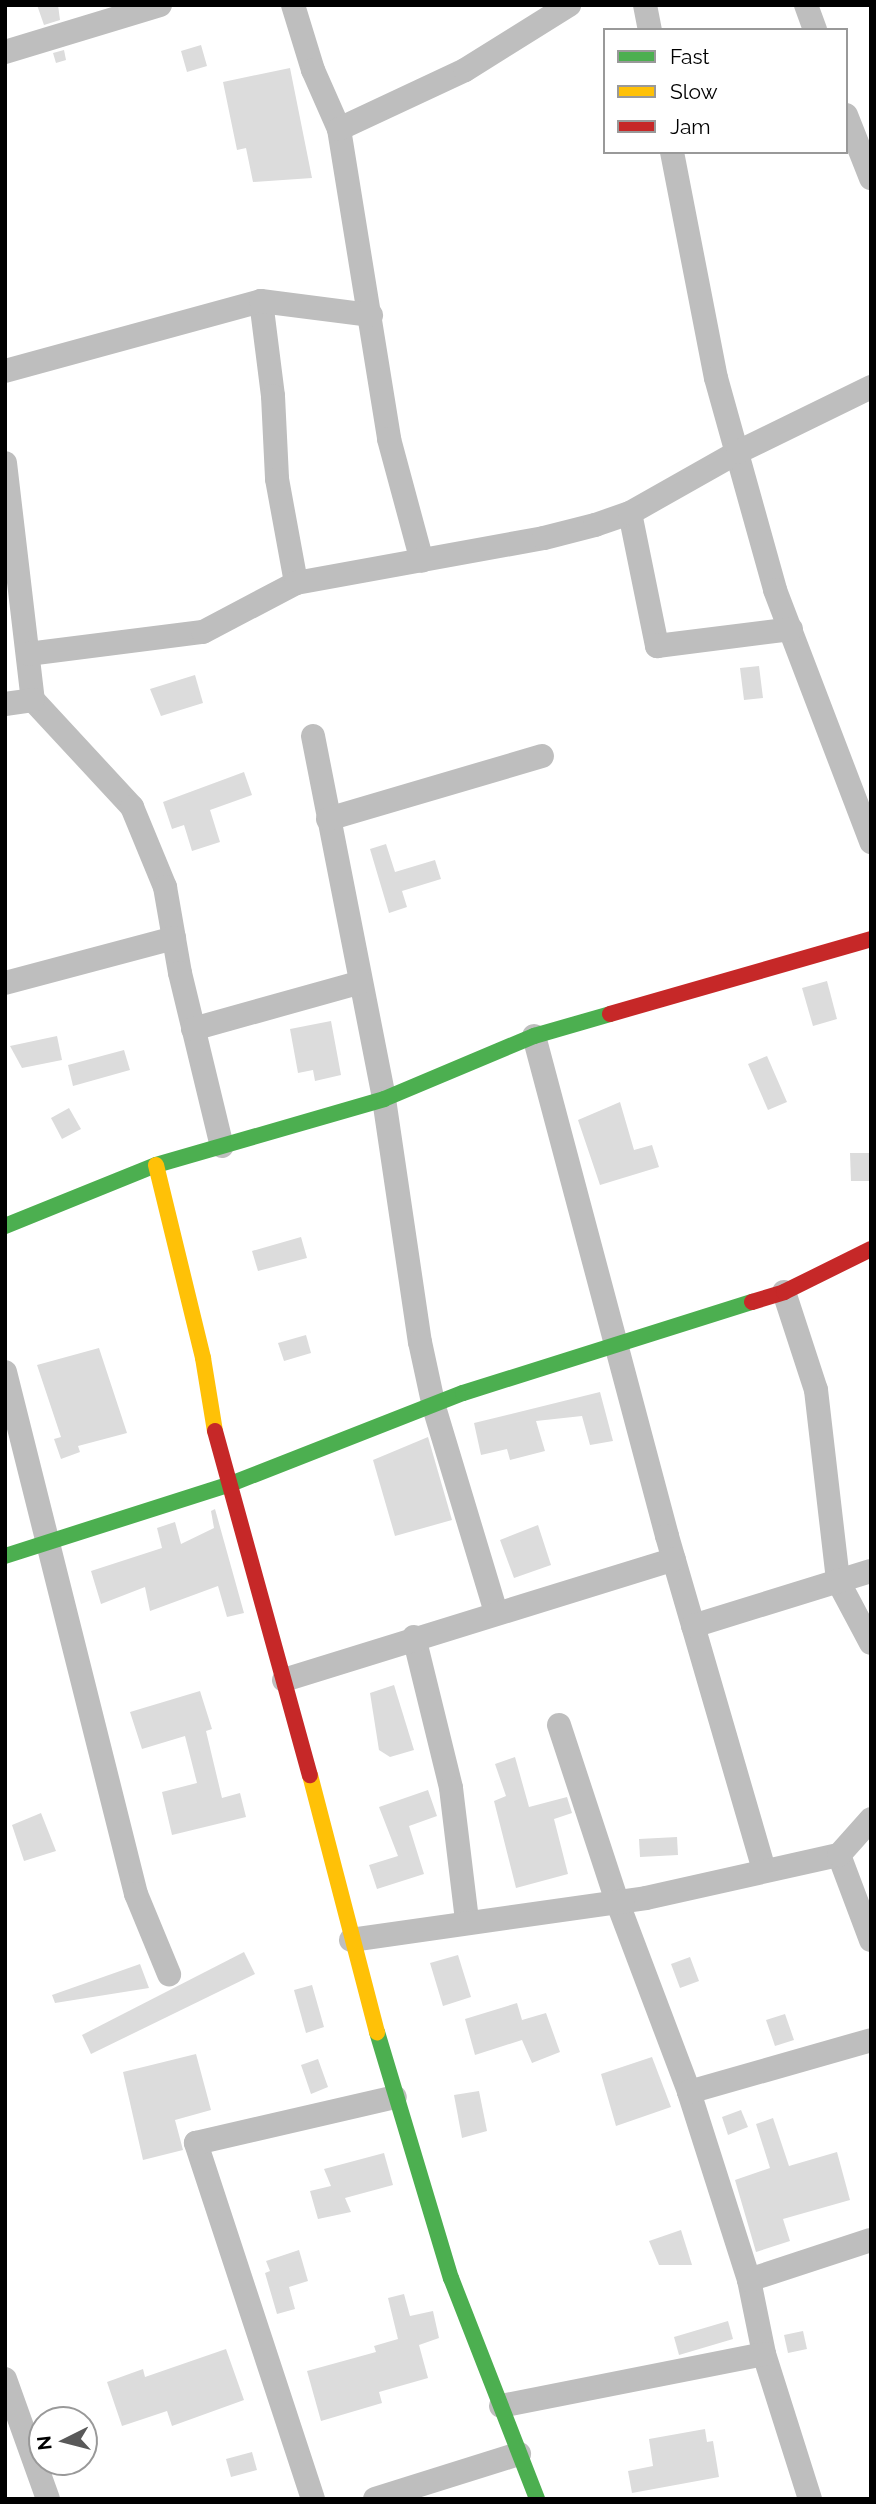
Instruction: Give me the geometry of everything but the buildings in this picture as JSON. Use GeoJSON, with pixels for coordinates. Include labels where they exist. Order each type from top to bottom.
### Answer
{"type":"FeatureCollection","features":[{"type":"Feature","properties":{"kind":"street"},"geometry":{"type":"LineString","coordinates":[[5,52],[160,5]]}},
{"type":"Feature","properties":{"kind":"street"},"geometry":{"type":"LineString","coordinates":[[293,5],[339,129],[389,439],[422,561]]}},
{"type":"Feature","properties":{"kind":"street"},"geometry":{"type":"LineString","coordinates":[[339,129],[465,70],[569,5]]}},
{"type":"Feature","properties":{"kind":"street"},"geometry":{"type":"LineString","coordinates":[[645,5],[650,28]]}},
{"type":"Feature","properties":{"kind":"street"},"geometry":{"type":"LineString","coordinates":[[806,5],[814,28]]}},
{"type":"Feature","properties":{"kind":"street"},"geometry":{"type":"LineString","coordinates":[[848,119],[871,177]]}},
{"type":"Feature","properties":{"kind":"street"},"geometry":{"type":"LineString","coordinates":[[672,154],[716,378],[775,590],[871,842]]}},
{"type":"Feature","properties":{"kind":"street"},"geometry":{"type":"LineString","coordinates":[[5,371],[261,302],[371,315]]}},
{"type":"Feature","properties":{"kind":"street"},"geometry":{"type":"LineString","coordinates":[[261,302],[273,396],[276,479],[296,583]]}},
{"type":"Feature","properties":{"kind":"street"},"geometry":{"type":"LineString","coordinates":[[28,654],[203,632],[296,583],[544,538],[631,513],[738,452],[871,387]]}},
{"type":"Feature","properties":{"kind":"street"},"geometry":{"type":"LineString","coordinates":[[5,463],[12,600],[28,654],[33,700],[132,807],[166,887],[193,1029],[222,1146]]}},
{"type":"Feature","properties":{"kind":"street"},"geometry":{"type":"LineString","coordinates":[[631,513],[657,646],[791,629]]}},
{"type":"Feature","properties":{"kind":"street"},"geometry":{"type":"LineString","coordinates":[[5,704],[33,700]]}},
{"type":"Feature","properties":{"kind":"street"},"geometry":{"type":"LineString","coordinates":[[313,736],[384,1099],[420,1342],[434,1407],[496,1612]]}},
{"type":"Feature","properties":{"kind":"street"},"geometry":{"type":"LineString","coordinates":[[328,818],[542,756]]}},
{"type":"Feature","properties":{"kind":"street"},"geometry":{"type":"LineString","coordinates":[[5,983],[174,938]]}},
{"type":"Feature","properties":{"kind":"street"},"geometry":{"type":"LineString","coordinates":[[5,1226],[156,1165],[384,1099],[534,1036],[871,939]]}},
{"type":"Feature","properties":{"kind":"street"},"geometry":{"type":"LineString","coordinates":[[193,1029],[361,982]]}},
{"type":"Feature","properties":{"kind":"street"},"geometry":{"type":"LineString","coordinates":[[534,1036],[615,1346],[764,1869]]}},
{"type":"Feature","properties":{"kind":"street"},"geometry":{"type":"LineString","coordinates":[[156,1165],[228,1485],[335,1863],[351,1940],[395,2097],[451,2278],[537,2499]]}},
{"type":"Feature","properties":{"kind":"street"},"geometry":{"type":"LineString","coordinates":[[5,1556],[228,1485],[434,1407],[463,1393],[784,1292],[871,1249]]}},
{"type":"Feature","properties":{"kind":"street"},"geometry":{"type":"LineString","coordinates":[[784,1292],[816,1390],[838,1581],[871,1643]]}},
{"type":"Feature","properties":{"kind":"street"},"geometry":{"type":"LineString","coordinates":[[5,1372],[51,1542],[136,1894],[169,1974]]}},
{"type":"Feature","properties":{"kind":"street"},"geometry":{"type":"LineString","coordinates":[[284,1680],[414,1637],[674,1559]]}},
{"type":"Feature","properties":{"kind":"street"},"geometry":{"type":"LineString","coordinates":[[693,1626],[871,1571]]}},
{"type":"Feature","properties":{"kind":"street"},"geometry":{"type":"LineString","coordinates":[[414,1637],[452,1788],[467,1921]]}},
{"type":"Feature","properties":{"kind":"street"},"geometry":{"type":"LineString","coordinates":[[559,1725],[617,1900],[689,2092],[749,2280],[764,2354],[810,2499]]}},
{"type":"Feature","properties":{"kind":"street"},"geometry":{"type":"LineString","coordinates":[[351,1940],[467,1921],[646,1898],[838,1854],[871,1819]]}},
{"type":"Feature","properties":{"kind":"street"},"geometry":{"type":"LineString","coordinates":[[838,1854],[871,1940]]}},
{"type":"Feature","properties":{"kind":"street"},"geometry":{"type":"LineString","coordinates":[[689,2092],[871,2040]]}},
{"type":"Feature","properties":{"kind":"street"},"geometry":{"type":"LineString","coordinates":[[313,2499],[196,2143],[395,2097]]}},
{"type":"Feature","properties":{"kind":"street"},"geometry":{"type":"LineString","coordinates":[[749,2280],[871,2240]]}},
{"type":"Feature","properties":{"kind":"street"},"geometry":{"type":"LineString","coordinates":[[501,2406],[764,2354]]}},
{"type":"Feature","properties":{"kind":"street"},"geometry":{"type":"LineString","coordinates":[[5,2379],[48,2499]]}},
{"type":"Feature","properties":{"kind":"street"},"geometry":{"type":"LineString","coordinates":[[375,2499],[519,2454]]}},
{"type":"Feature","properties":{"kind":"traffic: fast"},"geometry":{"type":"LineString","coordinates":[[5,1226],[156,1165],[384,1099],[534,1036],[610,1014]]}},
{"type":"Feature","properties":{"kind":"traffic: fast"},"geometry":{"type":"LineString","coordinates":[[5,1556],[228,1485],[463,1393],[752,1302]]}},
{"type":"Feature","properties":{"kind":"traffic: fast"},"geometry":{"type":"LineString","coordinates":[[377,2032],[451,2278],[537,2499]]}},
{"type":"Feature","properties":{"kind":"traffic: slow"},"geometry":{"type":"LineString","coordinates":[[156,1165],[203,1358],[215,1431]]}},
{"type":"Feature","properties":{"kind":"traffic: slow"},"geometry":{"type":"LineString","coordinates":[[310,1775],[377,2032]]}},
{"type":"Feature","properties":{"kind":"traffic: jam"},"geometry":{"type":"LineString","coordinates":[[610,1014],[871,939]]}},
{"type":"Feature","properties":{"kind":"traffic: jam"},"geometry":{"type":"LineString","coordinates":[[752,1302],[784,1292],[871,1249]]}},
{"type":"Feature","properties":{"kind":"traffic: jam"},"geometry":{"type":"LineString","coordinates":[[215,1431],[310,1775]]}}]}
